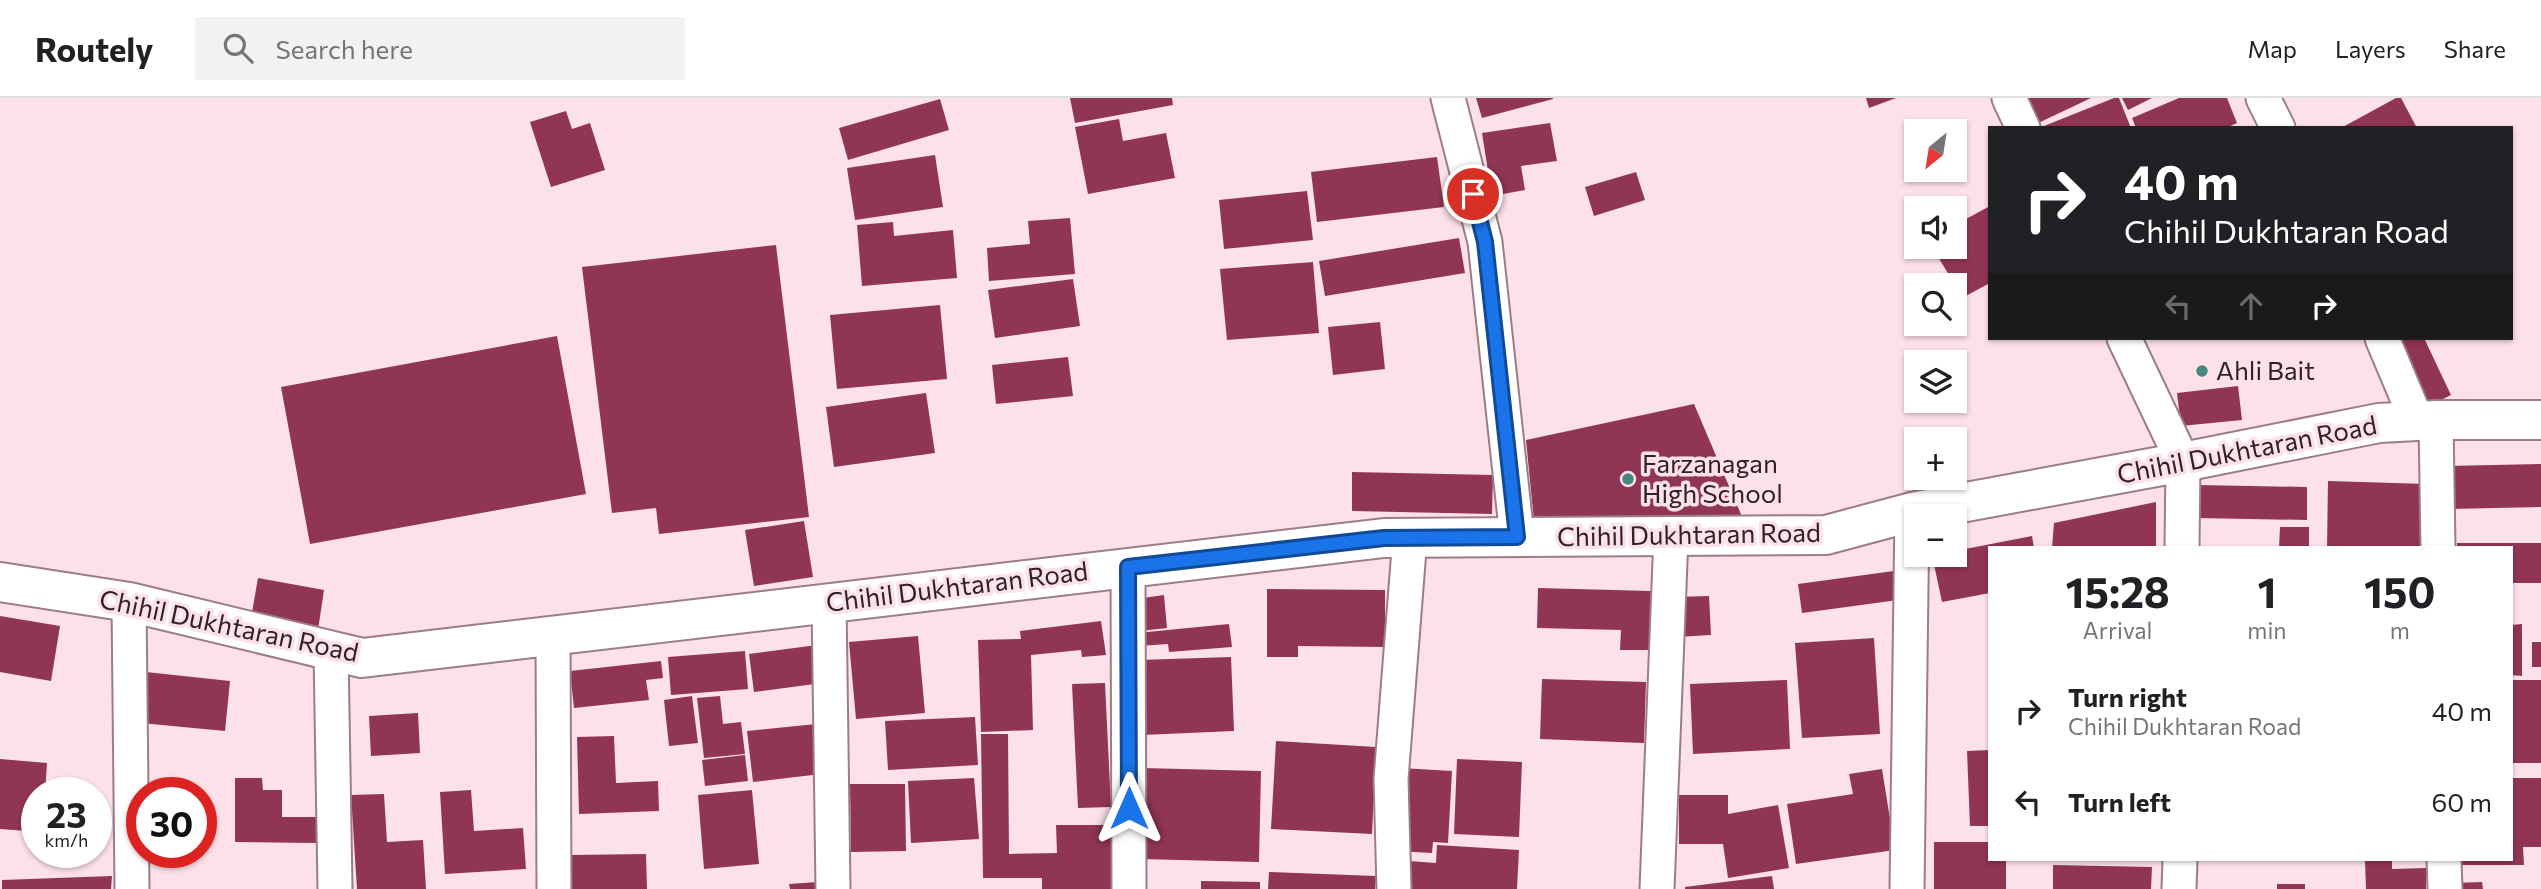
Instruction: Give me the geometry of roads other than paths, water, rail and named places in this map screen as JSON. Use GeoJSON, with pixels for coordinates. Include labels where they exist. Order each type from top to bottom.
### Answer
{"type":"FeatureCollection","features":[{"type":"Feature","properties":{"kind":"street"},"geometry":{"type":"LineString","coordinates":[[1448,98],[1485,242],[1517,537]]}},
{"type":"Feature","properties":{"kind":"street"},"geometry":{"type":"LineString","coordinates":[[2009,98],[2021,126]]}},
{"type":"Feature","properties":{"kind":"street"},"geometry":{"type":"LineString","coordinates":[[2263,98],[2277,126]]}},
{"type":"Feature","properties":{"kind":"street"},"geometry":{"type":"LineString","coordinates":[[2125,340],[2183,462],[2182,546]]}},
{"type":"Feature","properties":{"kind":"street"},"geometry":{"type":"LineString","coordinates":[[2383,340],[2426,420],[2438,546]]}},
{"type":"Feature","properties":{"kind":"street","name":"Chihil Dukhtaran Road"},"geometry":{"type":"LineString","coordinates":[[1955,504],[2379,423],[2426,420],[2541,420]]}},
{"type":"Feature","properties":{"kind":"street","name":"Chihil Dukhtaran Road"},"geometry":{"type":"LineString","coordinates":[[0,582],[129,602],[362,658],[1384,538],[1826,535],[1904,514]]}},
{"type":"Feature","properties":{"kind":"street"},"geometry":{"type":"LineString","coordinates":[[1394,889],[1391,779],[1410,537]]}},
{"type":"Feature","properties":{"kind":"street"},"geometry":{"type":"LineString","coordinates":[[1657,889],[1671,537]]}},
{"type":"Feature","properties":{"kind":"street"},"geometry":{"type":"LineString","coordinates":[[1128,567],[1129,889]]}},
{"type":"Feature","properties":{"kind":"street"},"geometry":{"type":"LineString","coordinates":[[1908,889],[1911,567]]}},
{"type":"Feature","properties":{"kind":"street"},"geometry":{"type":"LineString","coordinates":[[129,602],[132,889]]}},
{"type":"Feature","properties":{"kind":"street"},"geometry":{"type":"LineString","coordinates":[[830,602],[833,889]]}},
{"type":"Feature","properties":{"kind":"street"},"geometry":{"type":"LineString","coordinates":[[553,635],[554,889]]}},
{"type":"Feature","properties":{"kind":"street"},"geometry":{"type":"LineString","coordinates":[[331,651],[335,889]]}},
{"type":"Feature","properties":{"kind":"street"},"geometry":{"type":"LineString","coordinates":[[2179,889],[2180,861]]}},
{"type":"Feature","properties":{"kind":"street"},"geometry":{"type":"LineString","coordinates":[[2444,861],[2445,889]]}},
{"type":"Feature","properties":{"kind":"place","name":"Ahli Bait"},"geometry":{"type":"Point","coordinates":[2202,371]}},
{"type":"Feature","properties":{"kind":"place","name":"Farzanagan High School"},"geometry":{"type":"Point","coordinates":[1628,479]}}]}
